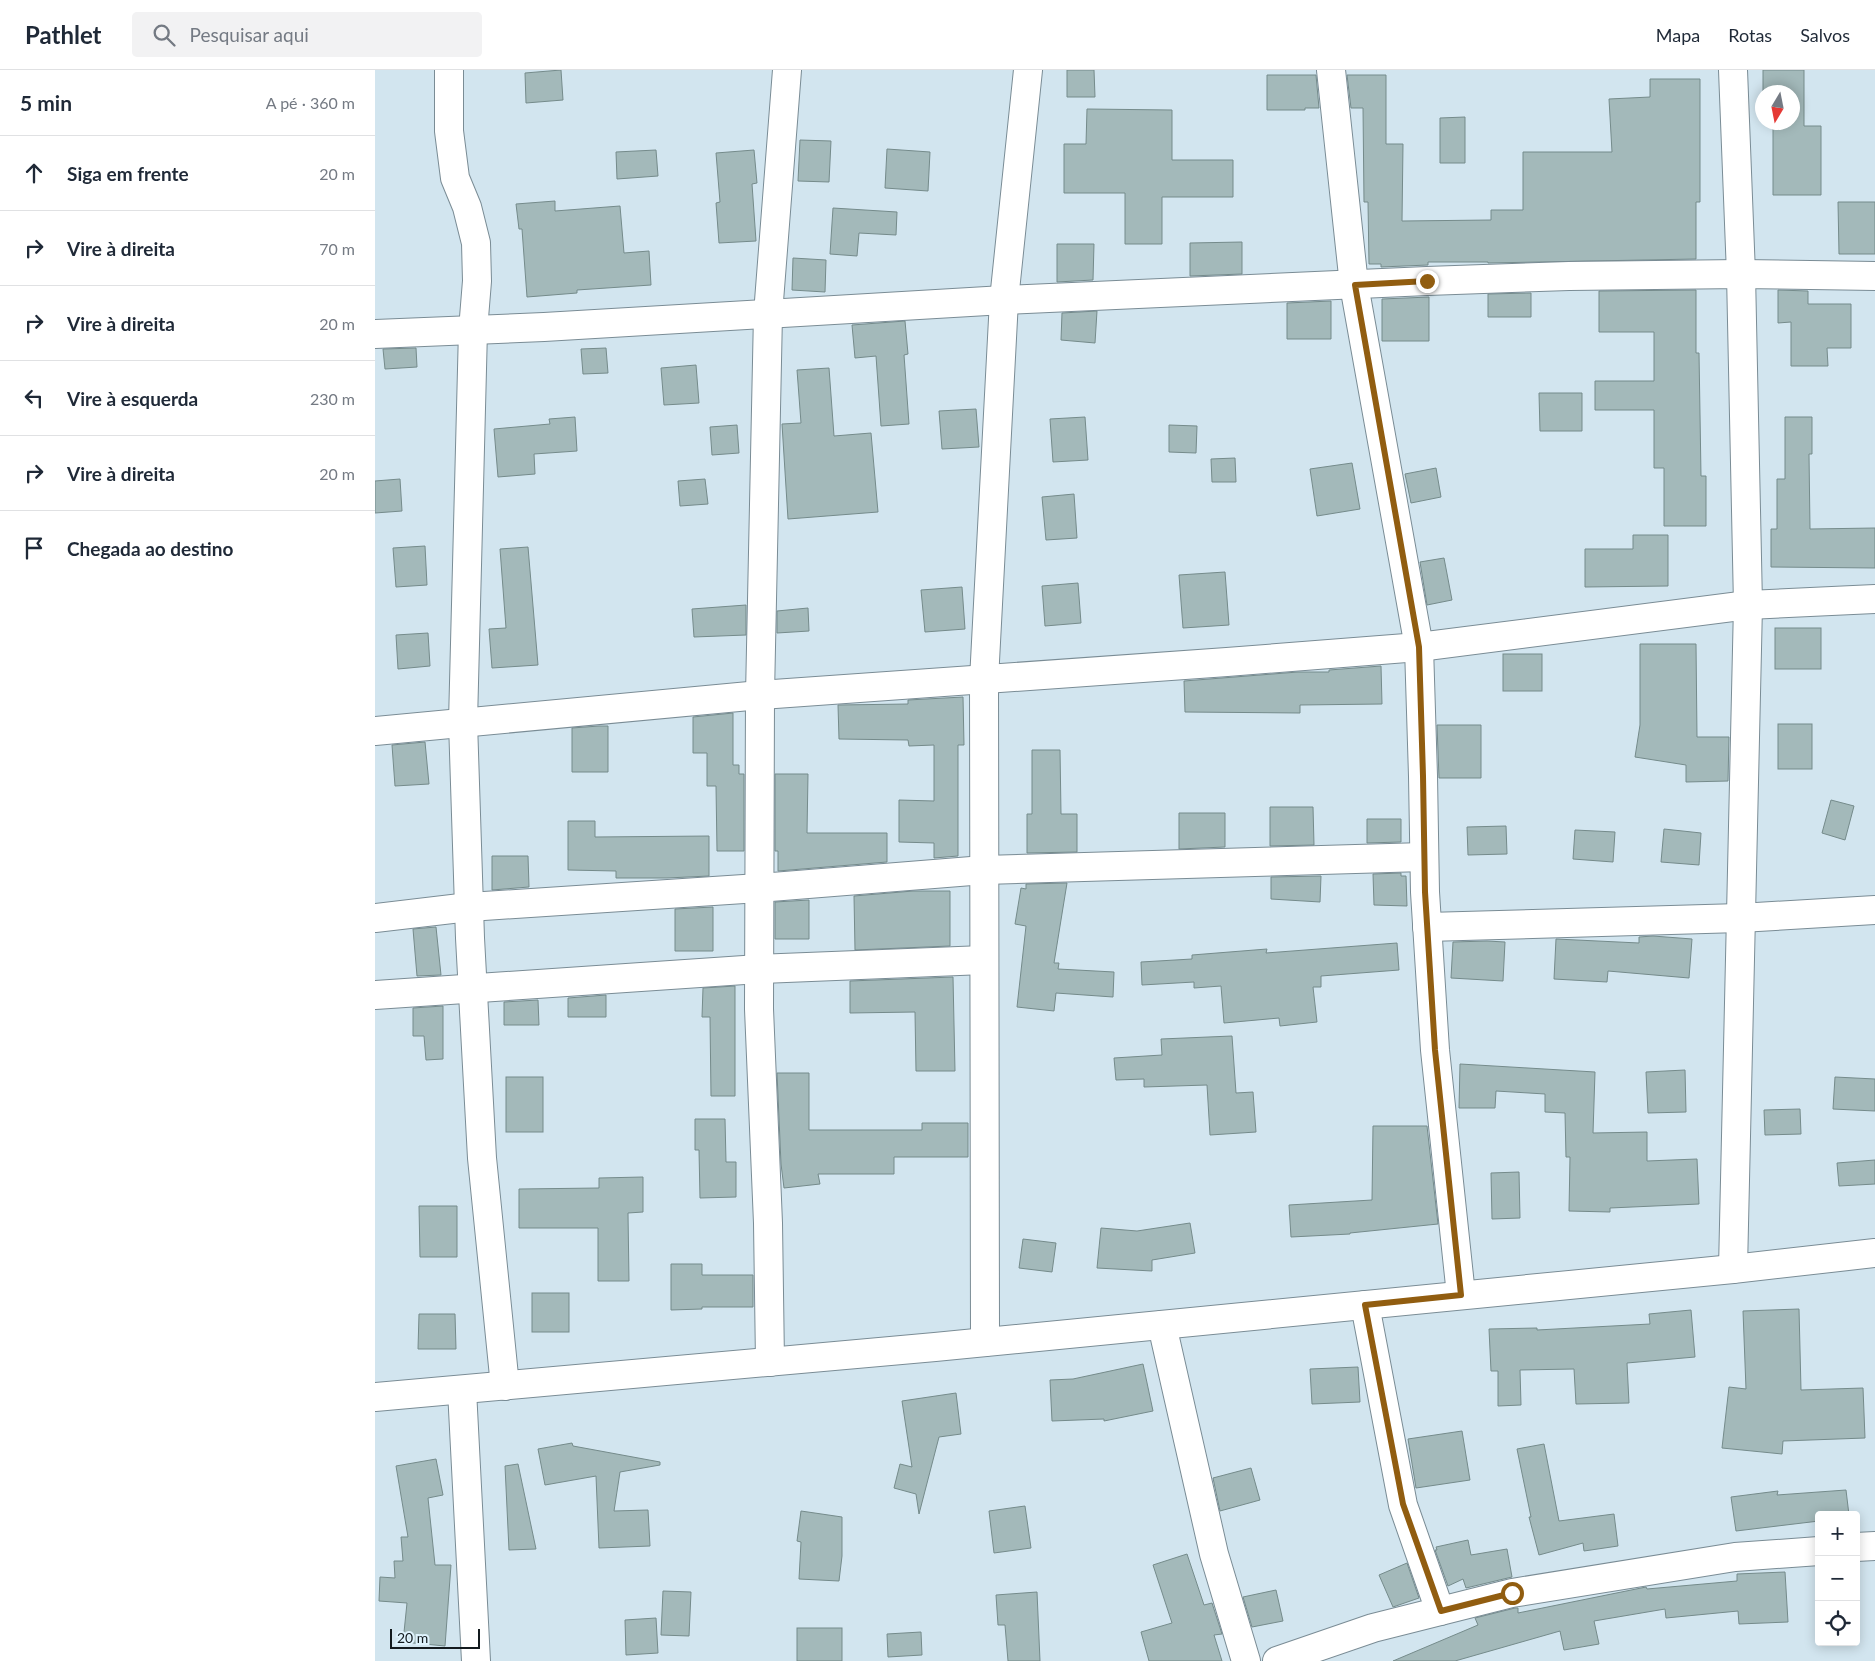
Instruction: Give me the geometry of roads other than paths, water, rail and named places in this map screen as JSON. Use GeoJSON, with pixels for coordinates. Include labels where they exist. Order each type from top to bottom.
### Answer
{"type":"FeatureCollection","features":[{"type":"Feature","properties":{"kind":"street"},"geometry":{"type":"LineString","coordinates":[[449,70],[449,131],[455,178],[467,207],[476,242],[477,281],[473,330],[463,722],[472,987],[482,1158],[505,1386]]}},
{"type":"Feature","properties":{"kind":"street"},"geometry":{"type":"LineString","coordinates":[[770,1362],[768,1223],[759,1008],[759,695],[768,314],[787,70]]}},
{"type":"Feature","properties":{"kind":"street"},"geometry":{"type":"LineString","coordinates":[[985,1342],[984,680],[1004,300],[1028,70]]}},
{"type":"Feature","properties":{"kind":"street"},"geometry":{"type":"LineString","coordinates":[[1331,70],[1355,285],[1419,647],[1427,927],[1435,1050],[1461,1295]]}},
{"type":"Feature","properties":{"kind":"street"},"geometry":{"type":"LineString","coordinates":[[1733,70],[1741,274],[1747,605],[1733,1269]]}},
{"type":"Feature","properties":{"kind":"street"},"geometry":{"type":"LineString","coordinates":[[375,334],[1004,300],[1569,276],[1741,274],[1875,276]]}},
{"type":"Feature","properties":{"kind":"street"},"geometry":{"type":"LineString","coordinates":[[375,731],[759,695],[1419,647],[1747,605],[1875,599]]}},
{"type":"Feature","properties":{"kind":"street"},"geometry":{"type":"LineString","coordinates":[[375,918],[469,907],[759,888],[984,870],[1425,857]]}},
{"type":"Feature","properties":{"kind":"street"},"geometry":{"type":"LineString","coordinates":[[1427,927],[1740,918],[1875,910]]}},
{"type":"Feature","properties":{"kind":"street"},"geometry":{"type":"LineString","coordinates":[[375,995],[759,969],[984,960]]}},
{"type":"Feature","properties":{"kind":"street"},"geometry":{"type":"LineString","coordinates":[[375,1398],[1162,1325],[1733,1269],[1875,1253]]}},
{"type":"Feature","properties":{"kind":"street"},"geometry":{"type":"LineString","coordinates":[[1365,1305],[1403,1504],[1441,1611]]}},
{"type":"Feature","properties":{"kind":"street"},"geometry":{"type":"LineString","coordinates":[[1162,1325],[1214,1554],[1246,1661]]}},
{"type":"Feature","properties":{"kind":"street"},"geometry":{"type":"LineString","coordinates":[[462,1390],[476,1661]]}},
{"type":"Feature","properties":{"kind":"street"},"geometry":{"type":"LineString","coordinates":[[1860,1548],[1875,1546]]}},
{"type":"Feature","properties":{"kind":"street"},"geometry":{"type":"LineString","coordinates":[[1277,1661],[1373,1628],[1512,1593],[1735,1557],[1815,1550]]}}]}
